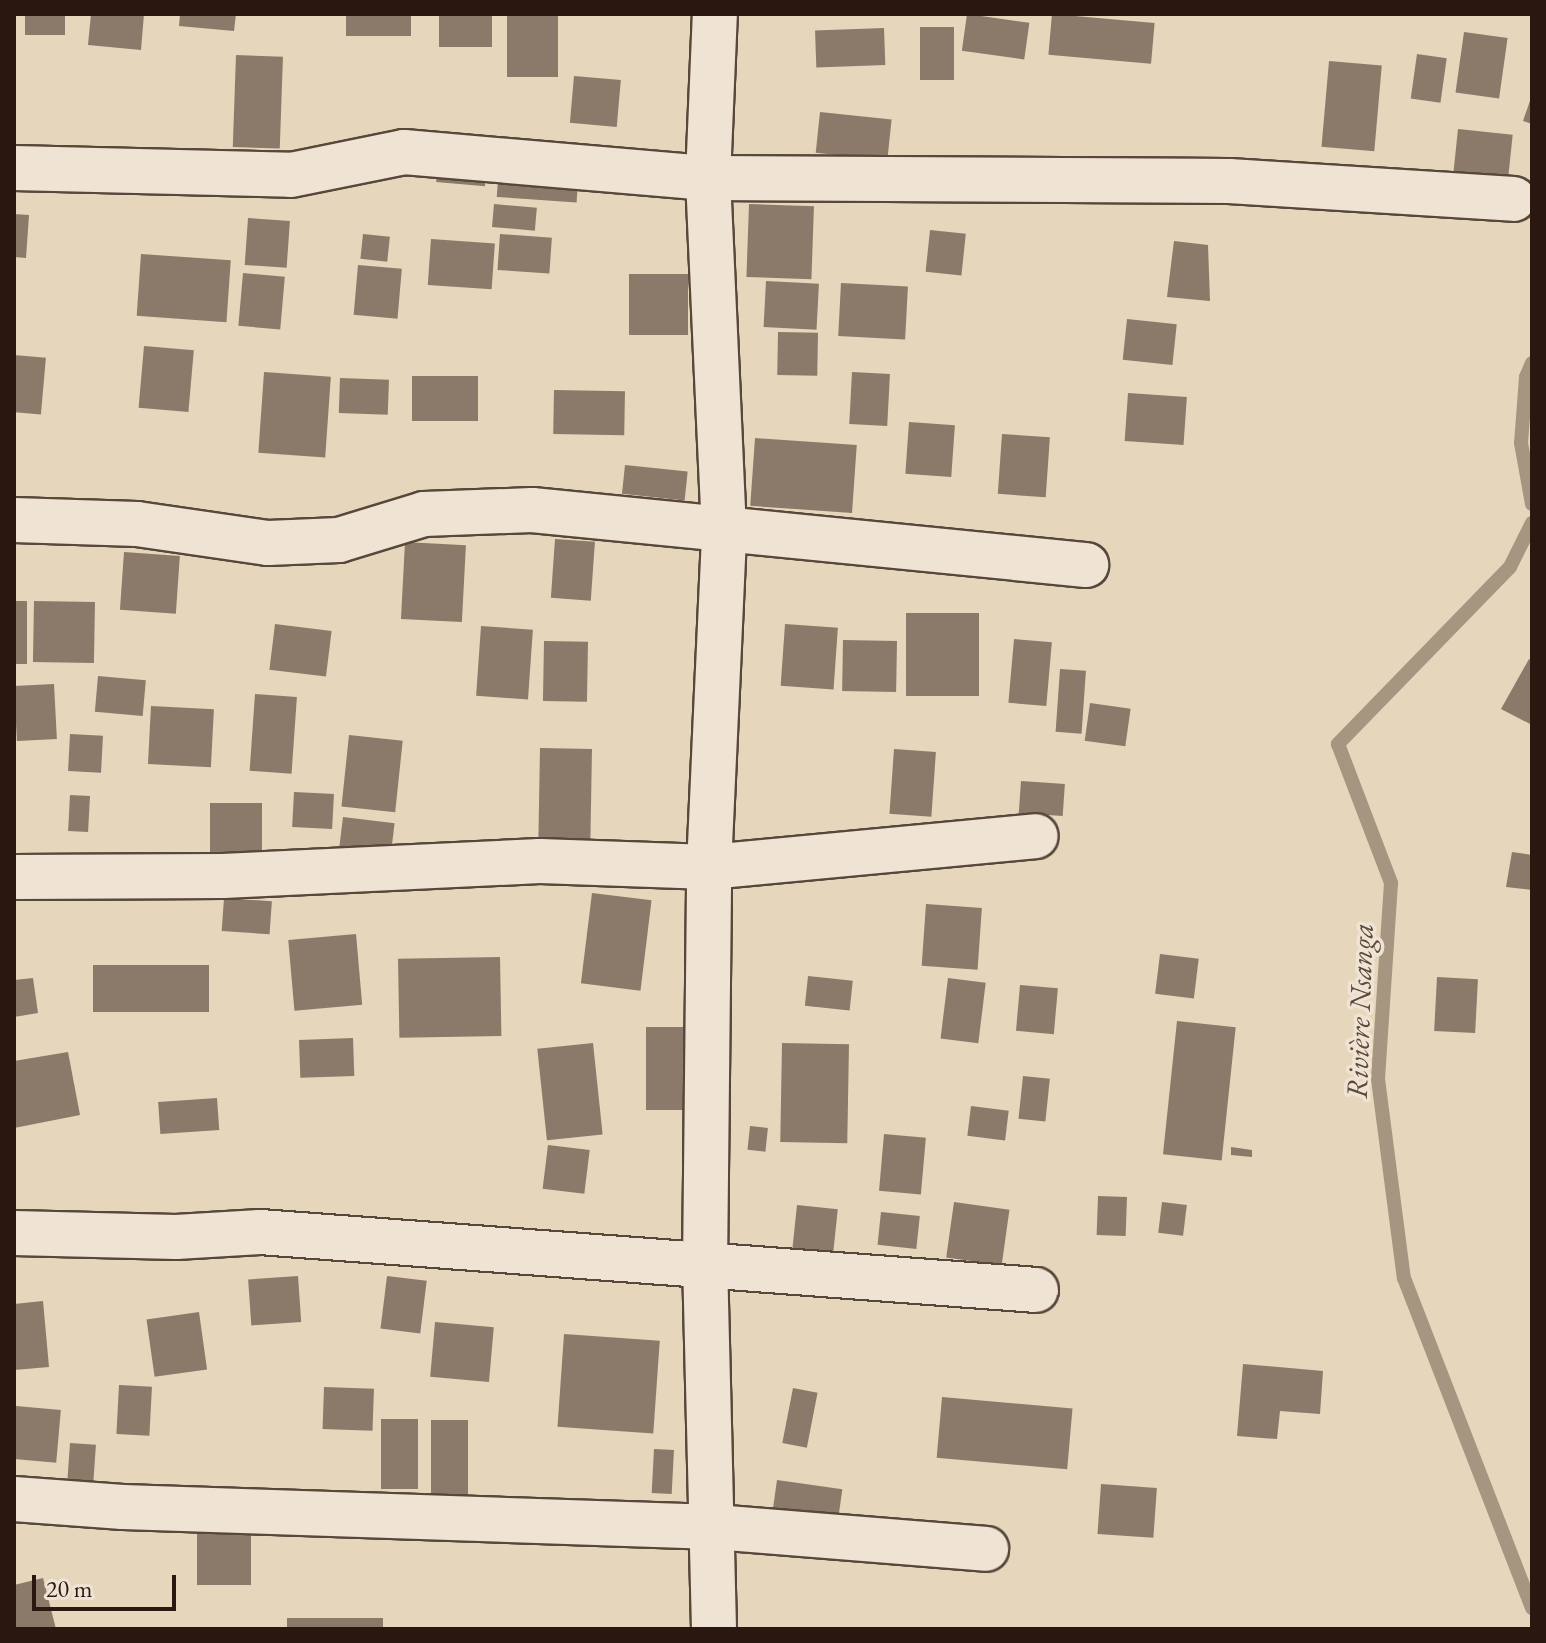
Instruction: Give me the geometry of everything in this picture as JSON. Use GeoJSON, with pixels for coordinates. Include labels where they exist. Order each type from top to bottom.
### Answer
{"type":"FeatureCollection","features":[{"type":"Feature","properties":{"kind":"street"},"geometry":{"type":"LineString","coordinates":[[714,1629],[715,1527],[705,1269],[709,867],[724,531],[708,178],[715,14]]}},
{"type":"Feature","properties":{"kind":"street"},"geometry":{"type":"LineString","coordinates":[[14,168],[291,175],[404,152],[708,178],[1229,181],[1513,199]]}},
{"type":"Feature","properties":{"kind":"street"},"geometry":{"type":"LineString","coordinates":[[14,520],[137,524],[268,543],[339,540],[424,514],[532,510],[1086,565]]}},
{"type":"Feature","properties":{"kind":"street"},"geometry":{"type":"LineString","coordinates":[[14,877],[223,876],[540,861],[709,867],[1036,836]]}},
{"type":"Feature","properties":{"kind":"street"},"geometry":{"type":"LineString","coordinates":[[14,1233],[276,1233],[705,1269],[1036,1290]]}},
{"type":"Feature","properties":{"kind":"street"},"geometry":{"type":"LineString","coordinates":[[14,1499],[123,1507],[715,1527],[986,1549]]}},
{"type":"Feature","properties":{"kind":"building"},"geometry":{"type":"Polygon","coordinates":[[[25,14],[65,14],[65,35],[25,35],[25,14]]]}},
{"type":"Feature","properties":{"kind":"building"},"geometry":{"type":"Polygon","coordinates":[[[91,14],[144,14],[141,50],[88,45],[91,14]]]}},
{"type":"Feature","properties":{"kind":"building"},"geometry":{"type":"Polygon","coordinates":[[[180,14],[236,14],[234,31],[179,26],[180,14]]]}},
{"type":"Feature","properties":{"kind":"building"},"geometry":{"type":"Polygon","coordinates":[[[346,14],[411,14],[411,36],[346,36],[346,14]]]}},
{"type":"Feature","properties":{"kind":"building"},"geometry":{"type":"Polygon","coordinates":[[[439,14],[492,14],[492,47],[439,47],[439,14]]]}},
{"type":"Feature","properties":{"kind":"building"},"geometry":{"type":"Polygon","coordinates":[[[507,14],[558,14],[558,77],[507,77],[507,14]]]}},
{"type":"Feature","properties":{"kind":"building"},"geometry":{"type":"Polygon","coordinates":[[[967,14],[1029,23],[1024,59],[962,51],[967,14]]]}},
{"type":"Feature","properties":{"kind":"building"},"geometry":{"type":"Polygon","coordinates":[[[1052,14],[1155,23],[1151,64],[1048,55],[1052,14]]]}},
{"type":"Feature","properties":{"kind":"building"},"geometry":{"type":"Polygon","coordinates":[[[920,27],[954,27],[954,80],[920,80],[920,27]]]}},
{"type":"Feature","properties":{"kind":"building"},"geometry":{"type":"Polygon","coordinates":[[[884,28],[885,65],[816,67],[815,30],[884,28]]]}},
{"type":"Feature","properties":{"kind":"building"},"geometry":{"type":"Polygon","coordinates":[[[1464,32],[1508,38],[1499,99],[1456,92],[1464,32]]]}},
{"type":"Feature","properties":{"kind":"building"},"geometry":{"type":"Polygon","coordinates":[[[1417,54],[1447,58],[1440,103],[1411,99],[1417,54]]]}},
{"type":"Feature","properties":{"kind":"building"},"geometry":{"type":"Polygon","coordinates":[[[236,55],[283,57],[280,149],[233,147],[236,55]]]}},
{"type":"Feature","properties":{"kind":"building"},"geometry":{"type":"Polygon","coordinates":[[[1329,61],[1382,66],[1374,151],[1322,147],[1329,61]]]}},
{"type":"Feature","properties":{"kind":"building"},"geometry":{"type":"Polygon","coordinates":[[[574,76],[621,80],[617,127],[570,123],[574,76]]]}},
{"type":"Feature","properties":{"kind":"building"},"geometry":{"type":"Polygon","coordinates":[[[1532,95],[1532,124],[1523,121],[1532,95]]]}},
{"type":"Feature","properties":{"kind":"building"},"geometry":{"type":"Polygon","coordinates":[[[820,112],[892,120],[887,160],[816,153],[820,112]]]}},
{"type":"Feature","properties":{"kind":"building"},"geometry":{"type":"Polygon","coordinates":[[[1458,129],[1513,135],[1507,184],[1453,179],[1458,129]]]}},
{"type":"Feature","properties":{"kind":"building"},"geometry":{"type":"Polygon","coordinates":[[[438,160],[487,164],[485,186],[436,182],[438,160]]]}},
{"type":"Feature","properties":{"kind":"building"},"geometry":{"type":"Polygon","coordinates":[[[499,165],[579,171],[577,203],[497,197],[499,165]]]}},
{"type":"Feature","properties":{"kind":"building"},"geometry":{"type":"Polygon","coordinates":[[[494,204],[537,208],[535,231],[492,227],[494,204]]]}},
{"type":"Feature","properties":{"kind":"building"},"geometry":{"type":"Polygon","coordinates":[[[749,204],[814,206],[811,279],[746,277],[749,204]]]}},
{"type":"Feature","properties":{"kind":"building"},"geometry":{"type":"Polygon","coordinates":[[[14,214],[29,215],[26,258],[14,257],[14,214]]]}},
{"type":"Feature","properties":{"kind":"building"},"geometry":{"type":"Polygon","coordinates":[[[248,218],[290,221],[287,268],[245,265],[248,218]]]}},
{"type":"Feature","properties":{"kind":"building"},"geometry":{"type":"Polygon","coordinates":[[[930,230],[966,234],[961,276],[926,272],[930,230]]]}},
{"type":"Feature","properties":{"kind":"building"},"geometry":{"type":"Polygon","coordinates":[[[363,234],[390,237],[387,262],[360,259],[363,234]]]}},
{"type":"Feature","properties":{"kind":"building"},"geometry":{"type":"Polygon","coordinates":[[[500,234],[552,238],[549,274],[497,270],[500,234]]]}},
{"type":"Feature","properties":{"kind":"building"},"geometry":{"type":"Polygon","coordinates":[[[431,239],[495,243],[492,289],[428,285],[431,239]]]}},
{"type":"Feature","properties":{"kind":"building"},"geometry":{"type":"Polygon","coordinates":[[[1174,241],[1208,245],[1210,301],[1167,297],[1174,241]]]}},
{"type":"Feature","properties":{"kind":"building"},"geometry":{"type":"Polygon","coordinates":[[[141,254],[231,260],[226,322],[137,316],[141,254]]]}},
{"type":"Feature","properties":{"kind":"building"},"geometry":{"type":"Polygon","coordinates":[[[358,265],[402,269],[397,319],[354,315],[358,265]]]}},
{"type":"Feature","properties":{"kind":"building"},"geometry":{"type":"Polygon","coordinates":[[[243,273],[285,277],[280,329],[238,326],[243,273]]]}},
{"type":"Feature","properties":{"kind":"building"},"geometry":{"type":"Polygon","coordinates":[[[629,274],[688,274],[688,335],[629,335],[629,274]]]}},
{"type":"Feature","properties":{"kind":"building"},"geometry":{"type":"Polygon","coordinates":[[[766,281],[819,284],[817,330],[764,327],[766,281]]]}},
{"type":"Feature","properties":{"kind":"building"},"geometry":{"type":"Polygon","coordinates":[[[841,283],[908,287],[905,339],[838,336],[841,283]]]}},
{"type":"Feature","properties":{"kind":"building"},"geometry":{"type":"Polygon","coordinates":[[[1127,319],[1177,324],[1172,365],[1123,360],[1127,319]]]}},
{"type":"Feature","properties":{"kind":"building"},"geometry":{"type":"Polygon","coordinates":[[[778,332],[818,333],[817,376],[777,375],[778,332]]]}},
{"type":"Feature","properties":{"kind":"building"},"geometry":{"type":"Polygon","coordinates":[[[144,346],[194,350],[188,412],[139,408],[144,346]]]}},
{"type":"Feature","properties":{"kind":"building"},"geometry":{"type":"Polygon","coordinates":[[[14,355],[46,358],[41,415],[14,412],[14,355]]]}},
{"type":"Feature","properties":{"kind":"building"},"geometry":{"type":"Polygon","coordinates":[[[264,372],[331,377],[325,457],[258,453],[264,372]]]}},
{"type":"Feature","properties":{"kind":"building"},"geometry":{"type":"Polygon","coordinates":[[[852,372],[890,374],[887,426],[849,424],[852,372]]]}},
{"type":"Feature","properties":{"kind":"building"},"geometry":{"type":"Polygon","coordinates":[[[412,376],[478,376],[478,421],[412,421],[412,376]]]}},
{"type":"Feature","properties":{"kind":"building"},"geometry":{"type":"Polygon","coordinates":[[[340,378],[389,380],[388,415],[339,413],[340,378]]]}},
{"type":"Feature","properties":{"kind":"building"},"geometry":{"type":"Polygon","coordinates":[[[554,390],[625,391],[624,435],[553,434],[554,390]]]}},
{"type":"Feature","properties":{"kind":"building"},"geometry":{"type":"Polygon","coordinates":[[[1128,393],[1187,397],[1184,445],[1125,441],[1128,393]]]}},
{"type":"Feature","properties":{"kind":"building"},"geometry":{"type":"Polygon","coordinates":[[[909,422],[955,425],[951,477],[905,474],[909,422]]]}},
{"type":"Feature","properties":{"kind":"building"},"geometry":{"type":"Polygon","coordinates":[[[1002,434],[1050,437],[1046,497],[998,494],[1002,434]]]}},
{"type":"Feature","properties":{"kind":"building"},"geometry":{"type":"Polygon","coordinates":[[[755,438],[857,445],[852,513],[750,506],[755,438]]]}},
{"type":"Feature","properties":{"kind":"building"},"geometry":{"type":"Polygon","coordinates":[[[625,465],[688,472],[685,500],[622,494],[625,465]]]}},
{"type":"Feature","properties":{"kind":"building"},"geometry":{"type":"Polygon","coordinates":[[[555,539],[595,542],[591,601],[551,598],[555,539]]]}},
{"type":"Feature","properties":{"kind":"building"},"geometry":{"type":"Polygon","coordinates":[[[405,542],[466,545],[462,622],[401,619],[405,542]]]}},
{"type":"Feature","properties":{"kind":"building"},"geometry":{"type":"Polygon","coordinates":[[[124,552],[180,556],[176,614],[120,610],[124,552]]]}},
{"type":"Feature","properties":{"kind":"building"},"geometry":{"type":"Polygon","coordinates":[[[14,601],[27,601],[27,664],[14,664],[14,601]]]}},
{"type":"Feature","properties":{"kind":"building"},"geometry":{"type":"Polygon","coordinates":[[[34,601],[95,602],[94,663],[33,662],[34,601]]]}},
{"type":"Feature","properties":{"kind":"building"},"geometry":{"type":"Polygon","coordinates":[[[906,613],[979,613],[979,696],[906,696],[906,613]]]}},
{"type":"Feature","properties":{"kind":"building"},"geometry":{"type":"Polygon","coordinates":[[[275,624],[332,631],[326,677],[269,670],[275,624]]]}},
{"type":"Feature","properties":{"kind":"building"},"geometry":{"type":"Polygon","coordinates":[[[785,624],[838,628],[834,690],[781,686],[785,624]]]}},
{"type":"Feature","properties":{"kind":"building"},"geometry":{"type":"Polygon","coordinates":[[[481,626],[533,630],[528,699],[476,696],[481,626]]]}},
{"type":"Feature","properties":{"kind":"building"},"geometry":{"type":"Polygon","coordinates":[[[1014,639],[1052,642],[1046,706],[1008,703],[1014,639]]]}},
{"type":"Feature","properties":{"kind":"building"},"geometry":{"type":"Polygon","coordinates":[[[843,640],[897,641],[896,692],[842,691],[843,640]]]}},
{"type":"Feature","properties":{"kind":"building"},"geometry":{"type":"Polygon","coordinates":[[[544,641],[588,642],[587,702],[543,701],[544,641]]]}},
{"type":"Feature","properties":{"kind":"building"},"geometry":{"type":"Polygon","coordinates":[[[1529,659],[1532,661],[1532,725],[1501,709],[1529,659]]]}},
{"type":"Feature","properties":{"kind":"building"},"geometry":{"type":"Polygon","coordinates":[[[1060,669],[1086,671],[1082,734],[1056,732],[1060,669]]]}},
{"type":"Feature","properties":{"kind":"building"},"geometry":{"type":"Polygon","coordinates":[[[98,676],[146,680],[143,716],[95,712],[98,676]]]}},
{"type":"Feature","properties":{"kind":"building"},"geometry":{"type":"Polygon","coordinates":[[[54,684],[57,739],[17,741],[14,686],[54,684]]]}},
{"type":"Feature","properties":{"kind":"building"},"geometry":{"type":"Polygon","coordinates":[[[255,694],[297,697],[292,774],[250,771],[255,694]]]}},
{"type":"Feature","properties":{"kind":"building"},"geometry":{"type":"Polygon","coordinates":[[[1090,703],[1131,709],[1125,746],[1085,741],[1090,703]]]}},
{"type":"Feature","properties":{"kind":"building"},"geometry":{"type":"Polygon","coordinates":[[[151,706],[214,709],[211,767],[148,764],[151,706]]]}},
{"type":"Feature","properties":{"kind":"building"},"geometry":{"type":"Polygon","coordinates":[[[70,734],[103,736],[101,773],[68,771],[70,734]]]}},
{"type":"Feature","properties":{"kind":"building"},"geometry":{"type":"Polygon","coordinates":[[[349,735],[403,741],[395,812],[341,807],[349,735]]]}},
{"type":"Feature","properties":{"kind":"building"},"geometry":{"type":"Polygon","coordinates":[[[540,748],[592,749],[590,843],[538,842],[540,748]]]}},
{"type":"Feature","properties":{"kind":"building"},"geometry":{"type":"Polygon","coordinates":[[[894,749],[936,752],[931,817],[889,814],[894,749]]]}},
{"type":"Feature","properties":{"kind":"building"},"geometry":{"type":"Polygon","coordinates":[[[1021,781],[1065,784],[1063,816],[1019,813],[1021,781]]]}},
{"type":"Feature","properties":{"kind":"building"},"geometry":{"type":"Polygon","coordinates":[[[294,792],[334,794],[332,829],[292,827],[294,792]]]}},
{"type":"Feature","properties":{"kind":"building"},"geometry":{"type":"Polygon","coordinates":[[[70,795],[90,796],[88,832],[68,831],[70,795]]]}},
{"type":"Feature","properties":{"kind":"building"},"geometry":{"type":"Polygon","coordinates":[[[210,803],[262,803],[262,859],[210,859],[210,803]]]}},
{"type":"Feature","properties":{"kind":"building"},"geometry":{"type":"Polygon","coordinates":[[[343,817],[395,823],[391,855],[339,849],[343,817]]]}},
{"type":"Feature","properties":{"kind":"building"},"geometry":{"type":"Polygon","coordinates":[[[1512,852],[1532,855],[1532,890],[1506,887],[1512,852]]]}},
{"type":"Feature","properties":{"kind":"building"},"geometry":{"type":"Polygon","coordinates":[[[592,893],[652,900],[640,991],[581,983],[592,893]]]}},
{"type":"Feature","properties":{"kind":"building"},"geometry":{"type":"Polygon","coordinates":[[[224,898],[272,901],[270,934],[222,931],[224,898]]]}},
{"type":"Feature","properties":{"kind":"building"},"geometry":{"type":"Polygon","coordinates":[[[926,904],[982,908],[978,970],[922,966],[926,904]]]}},
{"type":"Feature","properties":{"kind":"building"},"geometry":{"type":"Polygon","coordinates":[[[356,934],[362,1005],[294,1011],[288,940],[356,934]]]}},
{"type":"Feature","properties":{"kind":"building"},"geometry":{"type":"Polygon","coordinates":[[[1160,954],[1199,959],[1194,998],[1155,994],[1160,954]]]}},
{"type":"Feature","properties":{"kind":"building"},"geometry":{"type":"Polygon","coordinates":[[[500,957],[501,1036],[399,1038],[398,959],[500,957]]]}},
{"type":"Feature","properties":{"kind":"building"},"geometry":{"type":"Polygon","coordinates":[[[93,965],[209,965],[209,1012],[93,1012],[93,965]]]}},
{"type":"Feature","properties":{"kind":"building"},"geometry":{"type":"Polygon","coordinates":[[[808,976],[853,981],[850,1011],[805,1006],[808,976]]]}},
{"type":"Feature","properties":{"kind":"building"},"geometry":{"type":"Polygon","coordinates":[[[1437,977],[1478,979],[1475,1033],[1434,1031],[1437,977]]]}},
{"type":"Feature","properties":{"kind":"building"},"geometry":{"type":"Polygon","coordinates":[[[33,978],[38,1013],[14,1017],[14,980],[33,978]]]}},
{"type":"Feature","properties":{"kind":"building"},"geometry":{"type":"Polygon","coordinates":[[[948,978],[986,983],[978,1043],[941,1039],[948,978]]]}},
{"type":"Feature","properties":{"kind":"building"},"geometry":{"type":"Polygon","coordinates":[[[1020,985],[1058,988],[1054,1034],[1016,1031],[1020,985]]]}},
{"type":"Feature","properties":{"kind":"building"},"geometry":{"type":"Polygon","coordinates":[[[1177,1021],[1236,1027],[1222,1160],[1163,1154],[1177,1021]]]}},
{"type":"Feature","properties":{"kind":"building"},"geometry":{"type":"Polygon","coordinates":[[[646,1027],[686,1027],[686,1110],[646,1110],[646,1027]]]}},
{"type":"Feature","properties":{"kind":"building"},"geometry":{"type":"Polygon","coordinates":[[[353,1038],[354,1076],[300,1078],[299,1040],[353,1038]]]}},
{"type":"Feature","properties":{"kind":"building"},"geometry":{"type":"Polygon","coordinates":[[[593,1043],[603,1134],[547,1140],[537,1049],[593,1043]]]}},
{"type":"Feature","properties":{"kind":"building"},"geometry":{"type":"Polygon","coordinates":[[[782,1043],[849,1044],[847,1143],[780,1142],[782,1043]]]}},
{"type":"Feature","properties":{"kind":"building"},"geometry":{"type":"Polygon","coordinates":[[[68,1052],[80,1115],[14,1128],[14,1061],[68,1052]]]}},
{"type":"Feature","properties":{"kind":"building"},"geometry":{"type":"Polygon","coordinates":[[[1023,1076],[1050,1079],[1045,1122],[1019,1119],[1023,1076]]]}},
{"type":"Feature","properties":{"kind":"building"},"geometry":{"type":"Polygon","coordinates":[[[217,1098],[219,1130],[160,1134],[158,1102],[217,1098]]]}},
{"type":"Feature","properties":{"kind":"building"},"geometry":{"type":"Polygon","coordinates":[[[971,1106],[1009,1111],[1005,1140],[967,1136],[971,1106]]]}},
{"type":"Feature","properties":{"kind":"building"},"geometry":{"type":"Polygon","coordinates":[[[750,1126],[768,1128],[765,1152],[747,1150],[750,1126]]]}},
{"type":"Feature","properties":{"kind":"building"},"geometry":{"type":"Polygon","coordinates":[[[884,1134],[926,1138],[921,1194],[879,1191],[884,1134]]]}},
{"type":"Feature","properties":{"kind":"building"},"geometry":{"type":"Polygon","coordinates":[[[548,1145],[590,1150],[584,1194],[543,1189],[548,1145]]]}},
{"type":"Feature","properties":{"kind":"building"},"geometry":{"type":"Polygon","coordinates":[[[1231,1147],[1252,1150],[1252,1157],[1231,1155],[1231,1147]]]}},
{"type":"Feature","properties":{"kind":"building"},"geometry":{"type":"Polygon","coordinates":[[[1098,1196],[1127,1197],[1126,1236],[1097,1235],[1098,1196]]]}},
{"type":"Feature","properties":{"kind":"building"},"geometry":{"type":"Polygon","coordinates":[[[954,1202],[1009,1210],[1002,1265],[946,1257],[954,1202]]]}},
{"type":"Feature","properties":{"kind":"building"},"geometry":{"type":"Polygon","coordinates":[[[1162,1202],[1187,1205],[1183,1236],[1158,1233],[1162,1202]]]}},
{"type":"Feature","properties":{"kind":"building"},"geometry":{"type":"Polygon","coordinates":[[[797,1205],[838,1209],[832,1263],[791,1259],[797,1205]]]}},
{"type":"Feature","properties":{"kind":"building"},"geometry":{"type":"Polygon","coordinates":[[[881,1212],[920,1216],[916,1249],[878,1245],[881,1212]]]}},
{"type":"Feature","properties":{"kind":"building"},"geometry":{"type":"Polygon","coordinates":[[[298,1276],[301,1322],[251,1325],[248,1279],[298,1276]]]}},
{"type":"Feature","properties":{"kind":"building"},"geometry":{"type":"Polygon","coordinates":[[[387,1276],[427,1281],[420,1333],[381,1329],[387,1276]]]}},
{"type":"Feature","properties":{"kind":"building"},"geometry":{"type":"Polygon","coordinates":[[[43,1301],[49,1367],[14,1370],[14,1304],[43,1301]]]}},
{"type":"Feature","properties":{"kind":"building"},"geometry":{"type":"Polygon","coordinates":[[[199,1312],[207,1369],[155,1377],[147,1319],[199,1312]]]}},
{"type":"Feature","properties":{"kind":"building"},"geometry":{"type":"Polygon","coordinates":[[[435,1322],[494,1327],[489,1382],[430,1377],[435,1322]]]}},
{"type":"Feature","properties":{"kind":"building"},"geometry":{"type":"Polygon","coordinates":[[[564,1334],[660,1341],[653,1433],[558,1427],[564,1334]]]}},
{"type":"Feature","properties":{"kind":"building"},"geometry":{"type":"Polygon","coordinates":[[[1243,1364],[1323,1371],[1320,1414],[1280,1411],[1277,1439],[1237,1436],[1243,1364]]]}},
{"type":"Feature","properties":{"kind":"building"},"geometry":{"type":"Polygon","coordinates":[[[119,1385],[152,1387],[149,1436],[116,1434],[119,1385]]]}},
{"type":"Feature","properties":{"kind":"building"},"geometry":{"type":"Polygon","coordinates":[[[324,1387],[374,1389],[373,1431],[323,1429],[324,1387]]]}},
{"type":"Feature","properties":{"kind":"building"},"geometry":{"type":"Polygon","coordinates":[[[793,1388],[818,1393],[807,1448],[782,1443],[793,1388]]]}},
{"type":"Feature","properties":{"kind":"building"},"geometry":{"type":"Polygon","coordinates":[[[942,1397],[1073,1408],[1067,1469],[937,1458],[942,1397]]]}},
{"type":"Feature","properties":{"kind":"building"},"geometry":{"type":"Polygon","coordinates":[[[16,1406],[61,1410],[56,1463],[14,1459],[16,1406]]]}},
{"type":"Feature","properties":{"kind":"building"},"geometry":{"type":"Polygon","coordinates":[[[381,1419],[418,1419],[418,1489],[381,1489],[381,1419]]]}},
{"type":"Feature","properties":{"kind":"building"},"geometry":{"type":"Polygon","coordinates":[[[431,1420],[468,1420],[468,1495],[431,1495],[431,1420]]]}},
{"type":"Feature","properties":{"kind":"building"},"geometry":{"type":"Polygon","coordinates":[[[70,1443],[96,1445],[93,1483],[67,1481],[70,1443]]]}},
{"type":"Feature","properties":{"kind":"building"},"geometry":{"type":"Polygon","coordinates":[[[654,1449],[674,1450],[672,1494],[652,1493],[654,1449]]]}},
{"type":"Feature","properties":{"kind":"building"},"geometry":{"type":"Polygon","coordinates":[[[777,1480],[842,1489],[836,1532],[771,1523],[777,1480]]]}},
{"type":"Feature","properties":{"kind":"building"},"geometry":{"type":"Polygon","coordinates":[[[1101,1484],[1157,1488],[1153,1538],[1098,1534],[1101,1484]]]}},
{"type":"Feature","properties":{"kind":"building"},"geometry":{"type":"Polygon","coordinates":[[[197,1531],[251,1531],[251,1585],[197,1585],[197,1531]]]}},
{"type":"Feature","properties":{"kind":"building"},"geometry":{"type":"Polygon","coordinates":[[[43,1578],[56,1629],[14,1629],[14,1585],[43,1578]]]}},
{"type":"Feature","properties":{"kind":"building"},"geometry":{"type":"Polygon","coordinates":[[[287,1618],[383,1618],[383,1629],[287,1629],[287,1618]]]}},
{"type":"Feature","properties":{"kind":"waterway","name":"Rivière Nsanga"},"geometry":{"type":"LineString","coordinates":[[1532,363],[1526,377],[1521,443],[1532,504]]}},
{"type":"Feature","properties":{"kind":"waterway","name":"Rivière Nsanga"},"geometry":{"type":"LineString","coordinates":[[1532,523],[1510,567],[1338,744],[1391,883],[1378,1079],[1404,1278],[1532,1608]]}}]}
